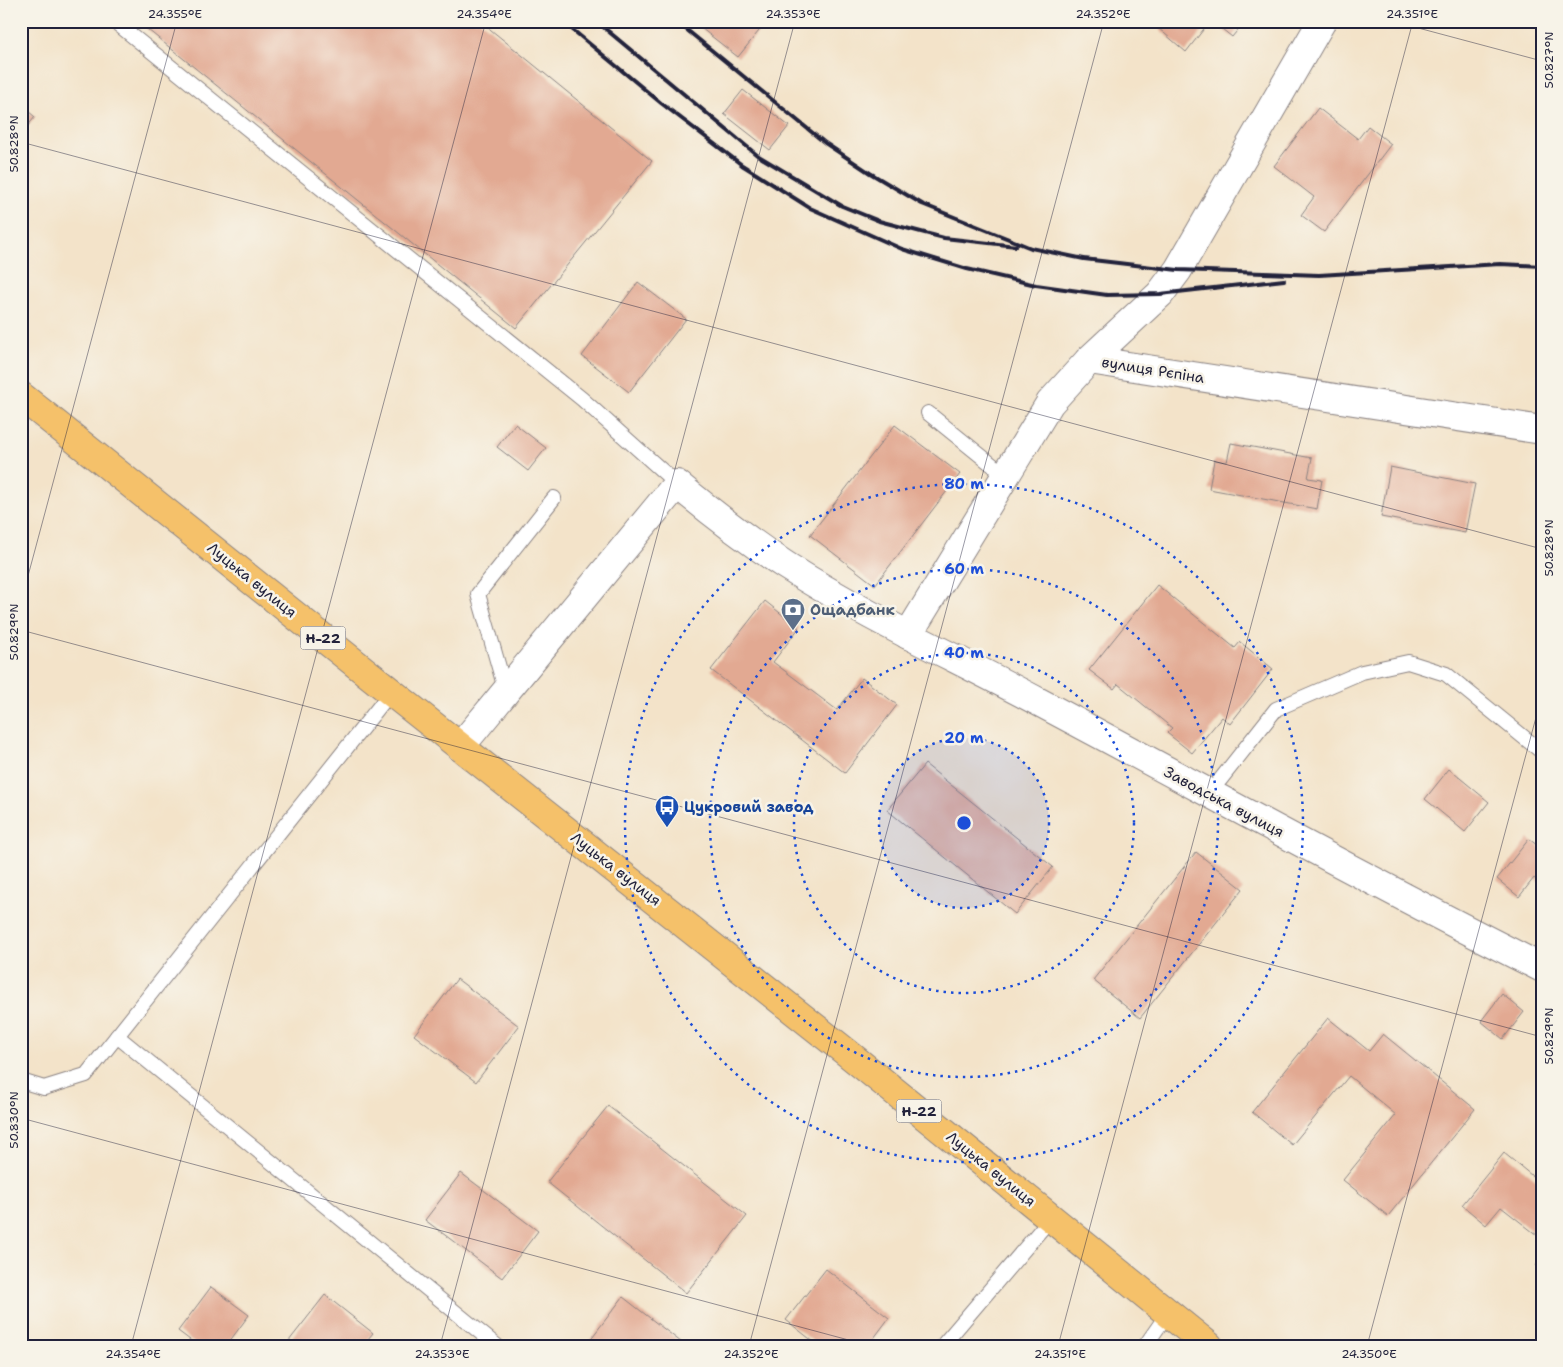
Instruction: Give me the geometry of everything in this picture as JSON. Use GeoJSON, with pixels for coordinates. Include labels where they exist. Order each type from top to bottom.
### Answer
{"type":"FeatureCollection","features":[{"type":"Feature","properties":{"kind":"main road","name":"Луцька вулиця"},"geometry":{"type":"LineString","coordinates":[[21,396],[390,692],[830,1039],[1209,1346]]}},
{"type":"Feature","properties":{"kind":"street"},"geometry":{"type":"LineString","coordinates":[[1089,360],[1160,294],[1178,270],[1322,21]]}},
{"type":"Feature","properties":{"kind":"street","name":"вулиця Рєпіна"},"geometry":{"type":"LineString","coordinates":[[908,635],[1050,403],[1089,360],[1542,430]]}},
{"type":"Feature","properties":{"kind":"street","name":"Заводська вулиця"},"geometry":{"type":"LineString","coordinates":[[677,484],[720,519],[786,565],[908,635],[1039,702],[1446,920],[1542,968]]}},
{"type":"Feature","properties":{"kind":"street"},"geometry":{"type":"LineString","coordinates":[[460,747],[677,484]]}},
{"type":"Feature","properties":{"kind":"lane"},"geometry":{"type":"LineString","coordinates":[[114,21],[582,399],[677,484]]}},
{"type":"Feature","properties":{"kind":"lane"},"geometry":{"type":"LineString","coordinates":[[928,413],[1006,476]]}},
{"type":"Feature","properties":{"kind":"lane"},"geometry":{"type":"LineString","coordinates":[[506,692],[478,594],[554,498]]}},
{"type":"Feature","properties":{"kind":"lane"},"geometry":{"type":"LineString","coordinates":[[1209,794],[1276,709],[1362,672],[1408,662],[1446,674],[1542,752]]}},
{"type":"Feature","properties":{"kind":"lane"},"geometry":{"type":"LineString","coordinates":[[21,1081],[44,1088],[86,1075],[390,692]]}},
{"type":"Feature","properties":{"kind":"lane"},"geometry":{"type":"LineString","coordinates":[[117,1036],[498,1346]]}},
{"type":"Feature","properties":{"kind":"lane"},"geometry":{"type":"LineString","coordinates":[[942,1346],[1051,1218]]}},
{"type":"Feature","properties":{"kind":"lane"},"geometry":{"type":"LineString","coordinates":[[1145,1346],[1168,1313]]}},
{"type":"Feature","properties":{"kind":"building"},"geometry":{"type":"Polygon","coordinates":[[[137,21],[480,21],[652,161],[516,328],[137,21]]]}},
{"type":"Feature","properties":{"kind":"building"},"geometry":{"type":"Polygon","coordinates":[[[692,21],[767,21],[738,57],[692,21]]]}},
{"type":"Feature","properties":{"kind":"building"},"geometry":{"type":"Polygon","coordinates":[[[1150,21],[1210,21],[1186,52],[1150,21]]]}},
{"type":"Feature","properties":{"kind":"building"},"geometry":{"type":"Polygon","coordinates":[[[1212,21],[1245,21],[1232,37],[1212,21]]]}},
{"type":"Feature","properties":{"kind":"building"},"geometry":{"type":"Polygon","coordinates":[[[743,90],[789,126],[770,150],[724,114],[743,90]]]}},
{"type":"Feature","properties":{"kind":"building"},"geometry":{"type":"Polygon","coordinates":[[[21,105],[35,117],[21,134],[21,105]]]}},
{"type":"Feature","properties":{"kind":"building"},"geometry":{"type":"Polygon","coordinates":[[[1318,108],[1358,139],[1368,126],[1391,144],[1324,232],[1301,215],[1314,197],[1274,166],[1318,108]]]}},
{"type":"Feature","properties":{"kind":"building"},"geometry":{"type":"Polygon","coordinates":[[[638,282],[686,319],[629,392],[582,356],[638,282]]]}},
{"type":"Feature","properties":{"kind":"building"},"geometry":{"type":"Polygon","coordinates":[[[515,424],[546,448],[528,471],[497,447],[515,424]]]}},
{"type":"Feature","properties":{"kind":"building"},"geometry":{"type":"Polygon","coordinates":[[[895,425],[960,474],[875,585],[810,535],[895,425]]]}},
{"type":"Feature","properties":{"kind":"building"},"geometry":{"type":"Polygon","coordinates":[[[1231,443],[1312,458],[1308,478],[1322,480],[1317,509],[1209,489],[1214,460],[1227,462],[1231,443]]]}},
{"type":"Feature","properties":{"kind":"building"},"geometry":{"type":"Polygon","coordinates":[[[1390,467],[1475,484],[1465,533],[1381,517],[1390,467]]]}},
{"type":"Feature","properties":{"kind":"building"},"geometry":{"type":"Polygon","coordinates":[[[1157,585],[1235,648],[1240,642],[1273,669],[1230,724],[1222,717],[1192,753],[1167,733],[1172,728],[1118,684],[1114,689],[1089,670],[1157,585]]]}},
{"type":"Feature","properties":{"kind":"building"},"geometry":{"type":"Polygon","coordinates":[[[765,601],[799,628],[773,662],[837,710],[862,678],[897,705],[845,773],[711,670],[765,601]]]}},
{"type":"Feature","properties":{"kind":"building"},"geometry":{"type":"Polygon","coordinates":[[[925,764],[1053,867],[1015,914],[887,810],[925,764]]]}},
{"type":"Feature","properties":{"kind":"building"},"geometry":{"type":"Polygon","coordinates":[[[1449,769],[1489,802],[1465,832],[1425,799],[1449,769]]]}},
{"type":"Feature","properties":{"kind":"building"},"geometry":{"type":"Polygon","coordinates":[[[1529,839],[1542,849],[1542,884],[1534,878],[1519,897],[1497,879],[1529,839]]]}},
{"type":"Feature","properties":{"kind":"building"},"geometry":{"type":"Polygon","coordinates":[[[1196,852],[1243,889],[1140,1018],[1093,980],[1196,852]]]}},
{"type":"Feature","properties":{"kind":"building"},"geometry":{"type":"Polygon","coordinates":[[[457,979],[519,1026],[476,1082],[414,1035],[457,979]]]}},
{"type":"Feature","properties":{"kind":"building"},"geometry":{"type":"Polygon","coordinates":[[[1502,994],[1524,1012],[1503,1039],[1481,1021],[1502,994]]]}},
{"type":"Feature","properties":{"kind":"building"},"geometry":{"type":"Polygon","coordinates":[[[1328,1018],[1369,1051],[1383,1034],[1475,1109],[1388,1216],[1343,1180],[1396,1115],[1349,1076],[1292,1145],[1252,1112],[1328,1018]]]}},
{"type":"Feature","properties":{"kind":"building"},"geometry":{"type":"Polygon","coordinates":[[[608,1106],[747,1216],[686,1293],[547,1182],[608,1106]]]}},
{"type":"Feature","properties":{"kind":"building"},"geometry":{"type":"Polygon","coordinates":[[[1504,1153],[1542,1184],[1542,1239],[1501,1207],[1486,1225],[1462,1205],[1504,1153]]]}},
{"type":"Feature","properties":{"kind":"building"},"geometry":{"type":"Polygon","coordinates":[[[461,1173],[538,1231],[502,1278],[425,1220],[461,1173]]]}},
{"type":"Feature","properties":{"kind":"building"},"geometry":{"type":"Polygon","coordinates":[[[1542,1258],[1542,1271],[1536,1266],[1542,1258]]]}},
{"type":"Feature","properties":{"kind":"building"},"geometry":{"type":"Polygon","coordinates":[[[826,1269],[889,1318],[868,1346],[819,1346],[786,1320],[826,1269]]]}},
{"type":"Feature","properties":{"kind":"building"},"geometry":{"type":"Polygon","coordinates":[[[211,1287],[249,1315],[226,1346],[198,1346],[178,1331],[211,1287]]]}},
{"type":"Feature","properties":{"kind":"building"},"geometry":{"type":"Polygon","coordinates":[[[325,1295],[373,1333],[368,1339],[376,1346],[285,1346],[325,1295]]]}},
{"type":"Feature","properties":{"kind":"building"},"geometry":{"type":"Polygon","coordinates":[[[623,1297],[686,1346],[586,1345],[623,1297]]]}},
{"type":"Feature","properties":{"kind":"railway"},"geometry":{"type":"LineString","coordinates":[[562,21],[661,103],[742,165],[810,208],[902,249],[967,269],[1036,285],[1107,295],[1160,294],[1284,280]]}},
{"type":"Feature","properties":{"kind":"railway"},"geometry":{"type":"LineString","coordinates":[[596,21],[757,155],[842,206],[879,221],[944,238],[1016,246]]}},
{"type":"Feature","properties":{"kind":"railway"},"geometry":{"type":"LineString","coordinates":[[676,21],[825,143],[870,173],[922,204],[1031,248],[1084,259],[1178,270],[1319,275],[1500,264],[1542,266]]}},
{"type":"Feature","properties":{"kind":"railway"},"geometry":{"type":"LineString","coordinates":[[1536,21],[1542,26]]}},
{"type":"Feature","properties":{"kind":"place","name":"Ощадбанк"},"geometry":{"type":"Point","coordinates":[793,631]}},
{"type":"Feature","properties":{"kind":"place","name":"Цукровий завод"},"geometry":{"type":"Point","coordinates":[667,828]}}]}
